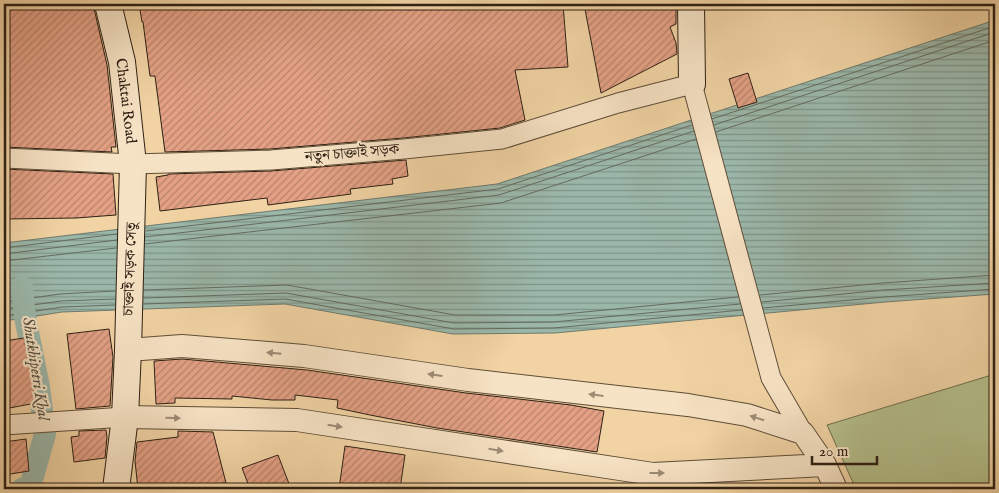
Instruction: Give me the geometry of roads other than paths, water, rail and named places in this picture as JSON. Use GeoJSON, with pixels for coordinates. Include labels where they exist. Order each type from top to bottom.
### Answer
{"type":"FeatureCollection","features":[{"type":"Feature","properties":{"kind":"main road","name":"Chaktai Road"},"geometry":{"type":"LineString","coordinates":[[108,4],[122,62],[133,164],[133,200]]}},
{"type":"Feature","properties":{"kind":"main road"},"geometry":{"type":"LineString","coordinates":[[691,4],[692,84]]}},
{"type":"Feature","properties":{"kind":"main road","name":"চাক্তাই সড়ক সেতু"},"geometry":{"type":"LineString","coordinates":[[116,489],[124,418],[133,200]]}},
{"type":"Feature","properties":{"kind":"street","name":"নতুন চাক্তাই সড়ক"},"geometry":{"type":"LineString","coordinates":[[4,158],[133,164],[271,160],[502,139],[627,101],[692,84]]}},
{"type":"Feature","properties":{"kind":"street"},"geometry":{"type":"LineString","coordinates":[[692,84],[771,378],[803,433],[826,465],[836,489]]}},
{"type":"Feature","properties":{"kind":"street"},"geometry":{"type":"LineString","coordinates":[[128,345],[182,346],[304,356],[468,380],[688,406],[746,415],[803,433]]}},
{"type":"Feature","properties":{"kind":"street"},"geometry":{"type":"LineString","coordinates":[[4,425],[124,418],[297,420],[653,474],[826,465]]}},
{"type":"Feature","properties":{"kind":"water"},"geometry":{"type":"Polygon","coordinates":[[[995,20],[995,294],[885,302],[555,333],[453,334],[285,304],[62,312],[4,321],[4,243],[497,184],[995,20]]]}},
{"type":"Feature","properties":{"kind":"waterway","name":"Shutkhipetri Khal"},"geometry":{"type":"LineString","coordinates":[[22,287],[25,317],[39,387],[45,434],[30,487],[22,489]]}}]}
